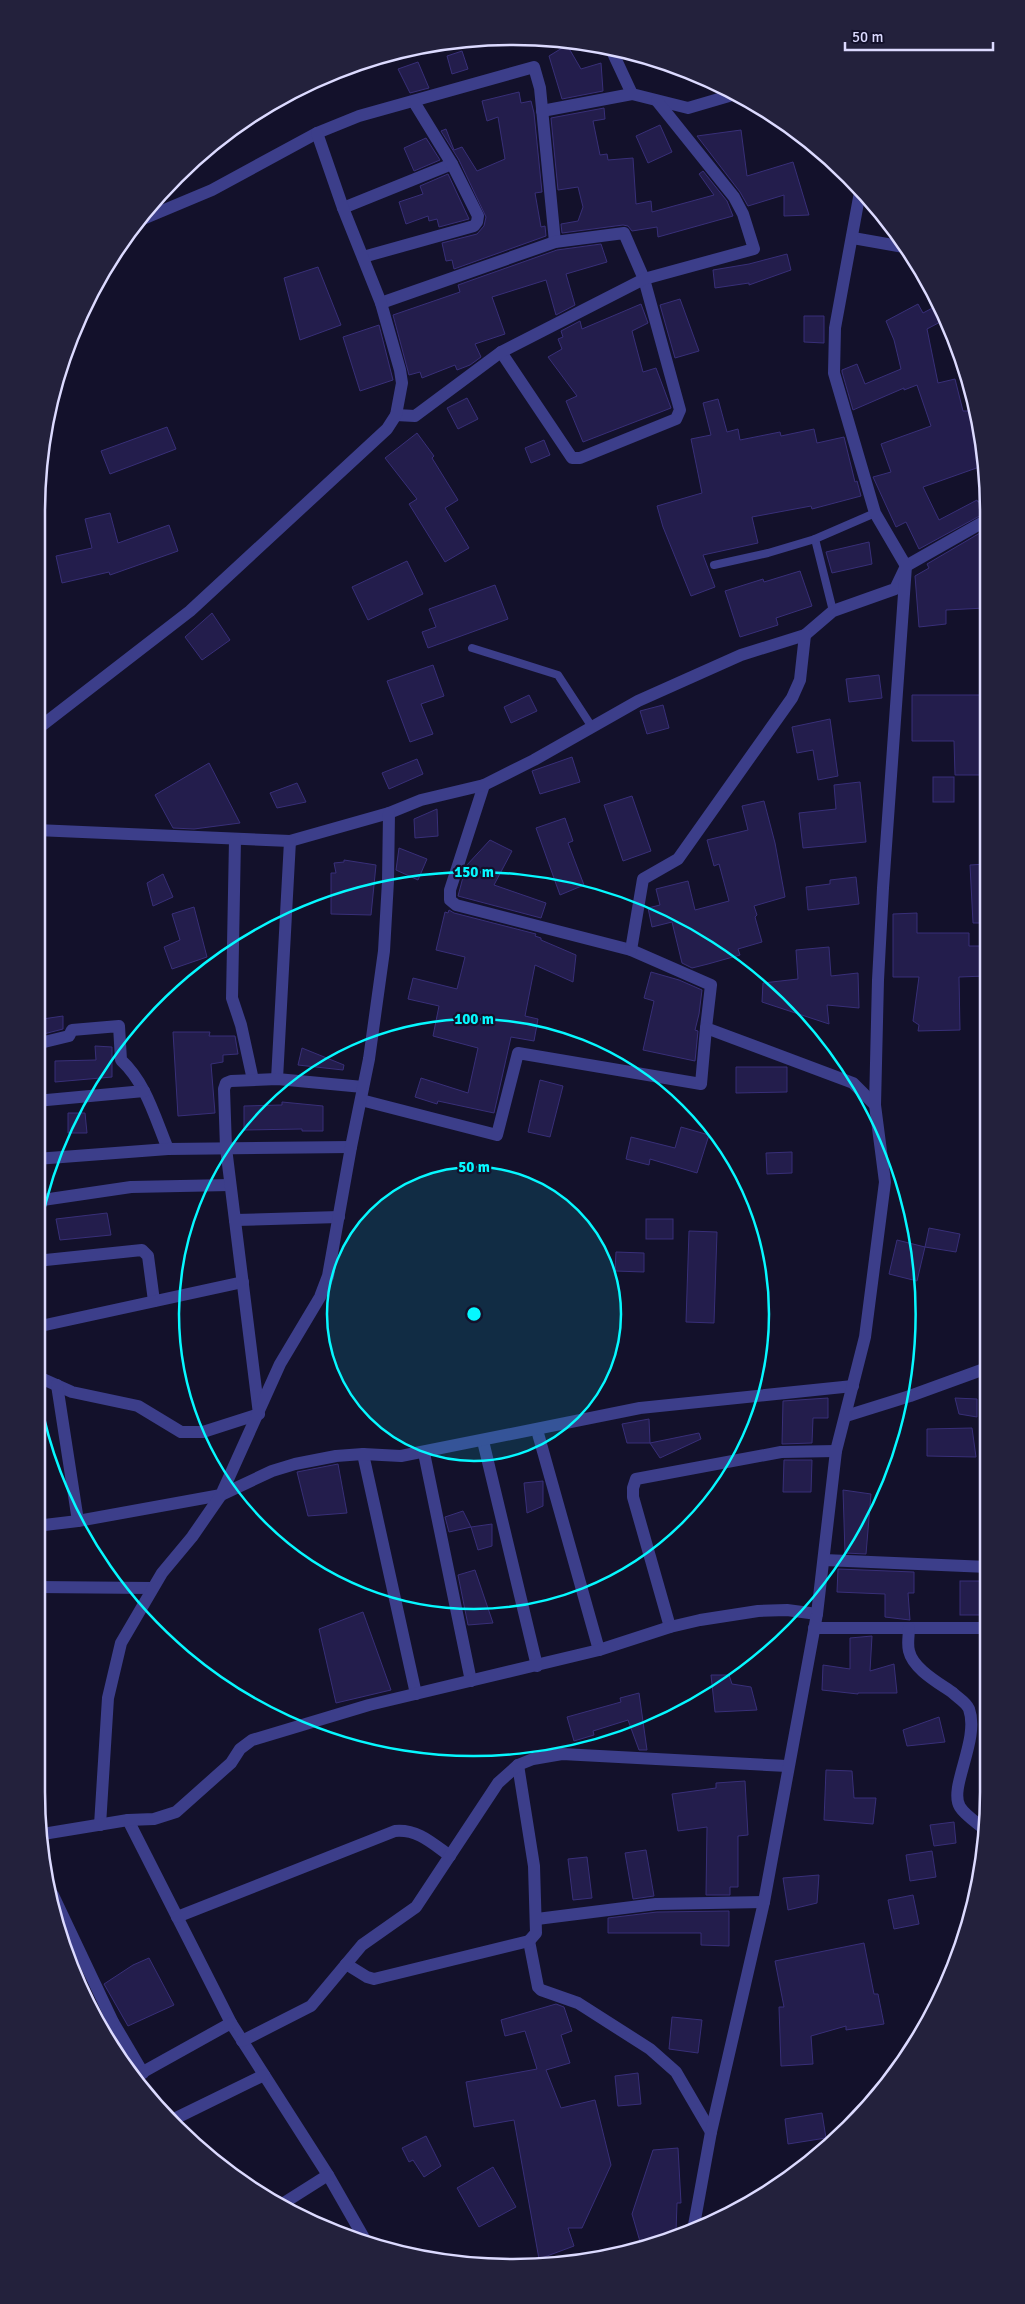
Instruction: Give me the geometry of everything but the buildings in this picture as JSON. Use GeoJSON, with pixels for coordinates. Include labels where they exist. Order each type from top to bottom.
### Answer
{"type":"FeatureCollection","features":[{"type":"Feature","properties":{"kind":"street"},"geometry":{"type":"LineString","coordinates":[[615,57],[632,94]]}},
{"type":"Feature","properties":{"kind":"street"},"geometry":{"type":"LineString","coordinates":[[152,215],[212,190],[317,133],[360,116],[534,67],[540,88],[555,242]]}},
{"type":"Feature","properties":{"kind":"street"},"geometry":{"type":"LineString","coordinates":[[542,111],[632,94],[688,108],[726,97]]}},
{"type":"Feature","properties":{"kind":"street"},"geometry":{"type":"LineString","coordinates":[[396,414],[415,416],[500,352],[644,280],[754,249],[743,214],[734,197],[657,101]]}},
{"type":"Feature","properties":{"kind":"street"},"geometry":{"type":"LineString","coordinates":[[363,257],[474,226],[477,222],[478,216],[452,164],[414,102]]}},
{"type":"Feature","properties":{"kind":"street"},"geometry":{"type":"LineString","coordinates":[[45,723],[190,611],[387,429],[396,414],[402,383],[400,370],[381,303],[343,208],[317,133]]}},
{"type":"Feature","properties":{"kind":"street"},"geometry":{"type":"LineString","coordinates":[[343,208],[452,164]]}},
{"type":"Feature","properties":{"kind":"street"},"geometry":{"type":"LineString","coordinates":[[695,2221],[711,2132],[764,1902],[817,1614],[836,1451],[865,1337],[885,1182],[876,1105],[882,888],[906,566],[876,513],[836,381],[833,361],[840,296],[853,238],[859,199]]}},
{"type":"Feature","properties":{"kind":"street"},"geometry":{"type":"LineString","coordinates":[[381,303],[555,242],[624,234],[644,280],[680,410],[676,419],[580,458],[572,458],[500,352]]}},
{"type":"Feature","properties":{"kind":"street"},"geometry":{"type":"LineString","coordinates":[[853,238],[896,246]]}},
{"type":"Feature","properties":{"kind":"street"},"geometry":{"type":"LineString","coordinates":[[45,830],[235,839],[257,838],[290,841],[389,813],[421,800],[484,785],[534,760],[638,701],[740,655],[805,635],[833,611],[895,589],[906,566],[980,524]]}},
{"type":"Feature","properties":{"kind":"street"},"geometry":{"type":"LineString","coordinates":[[631,950],[642,878],[678,859],[792,698],[800,680],[805,635]]}},
{"type":"Feature","properties":{"kind":"street"},"geometry":{"type":"LineString","coordinates":[[259,1414],[226,1148],[224,1089],[226,1083],[231,1081],[277,1079],[362,1094],[497,1135],[518,1053],[701,1084],[711,985],[631,950],[456,905],[450,900],[450,890],[484,785]]}},
{"type":"Feature","properties":{"kind":"street"},"geometry":{"type":"LineString","coordinates":[[100,1825],[108,1698],[121,1643],[152,1588],[192,1537],[221,1495],[280,1364],[320,1297],[328,1276],[351,1147],[370,1059],[384,951],[389,813]]}},
{"type":"Feature","properties":{"kind":"street"},"geometry":{"type":"LineString","coordinates":[[235,839],[232,998],[241,1025],[253,1080]]}},
{"type":"Feature","properties":{"kind":"street"},"geometry":{"type":"LineString","coordinates":[[277,1079],[290,841]]}},
{"type":"Feature","properties":{"kind":"street"},"geometry":{"type":"LineString","coordinates":[[45,1042],[69,1036],[72,1030],[120,1026],[121,1060],[133,1071],[144,1091],[168,1149]]}},
{"type":"Feature","properties":{"kind":"street"},"geometry":{"type":"LineString","coordinates":[[706,1028],[853,1083],[876,1105]]}},
{"type":"Feature","properties":{"kind":"street"},"geometry":{"type":"LineString","coordinates":[[45,1100],[144,1091]]}},
{"type":"Feature","properties":{"kind":"street"},"geometry":{"type":"LineString","coordinates":[[45,1157],[168,1149],[351,1147]]}},
{"type":"Feature","properties":{"kind":"street"},"geometry":{"type":"LineString","coordinates":[[45,1200],[131,1187],[230,1185]]}},
{"type":"Feature","properties":{"kind":"street"},"geometry":{"type":"LineString","coordinates":[[235,1220],[339,1217]]}},
{"type":"Feature","properties":{"kind":"street"},"geometry":{"type":"LineString","coordinates":[[45,1259],[142,1250],[148,1256],[154,1301]]}},
{"type":"Feature","properties":{"kind":"street"},"geometry":{"type":"LineString","coordinates":[[45,1325],[242,1282]]}},
{"type":"Feature","properties":{"kind":"street"},"geometry":{"type":"LineString","coordinates":[[846,1416],[980,1371]]}},
{"type":"Feature","properties":{"kind":"street"},"geometry":{"type":"LineString","coordinates":[[45,1380],[72,1392],[138,1406],[180,1432],[203,1432],[259,1414]]}},
{"type":"Feature","properties":{"kind":"street"},"geometry":{"type":"LineString","coordinates":[[58,1385],[78,1521]]}},
{"type":"Feature","properties":{"kind":"street"},"geometry":{"type":"LineString","coordinates":[[45,1525],[78,1521],[221,1495],[272,1472],[295,1464],[336,1456],[363,1454],[401,1456],[640,1408],[853,1386]]}},
{"type":"Feature","properties":{"kind":"street"},"geometry":{"type":"LineString","coordinates":[[538,1430],[600,1650]]}},
{"type":"Feature","properties":{"kind":"street"},"geometry":{"type":"LineString","coordinates":[[482,1441],[538,1666]]}},
{"type":"Feature","properties":{"kind":"street"},"geometry":{"type":"LineString","coordinates":[[670,1627],[633,1497],[636,1479],[781,1452],[836,1451]]}},
{"type":"Feature","properties":{"kind":"street"},"geometry":{"type":"LineString","coordinates":[[424,1452],[471,1681]]}},
{"type":"Feature","properties":{"kind":"street"},"geometry":{"type":"LineString","coordinates":[[363,1454],[416,1694]]}},
{"type":"Feature","properties":{"kind":"street"},"geometry":{"type":"LineString","coordinates":[[824,1560],[980,1567]]}},
{"type":"Feature","properties":{"kind":"street"},"geometry":{"type":"LineString","coordinates":[[45,1587],[152,1588]]}},
{"type":"Feature","properties":{"kind":"street"},"geometry":{"type":"LineString","coordinates":[[47,1833],[128,1820],[154,1819],[176,1812],[231,1762],[240,1750],[252,1740],[370,1705],[538,1666],[600,1650],[670,1627],[700,1620],[758,1611],[787,1610],[817,1614]]}},
{"type":"Feature","properties":{"kind":"street"},"geometry":{"type":"LineString","coordinates":[[814,1628],[980,1628]]}},
{"type":"Feature","properties":{"kind":"street"},"geometry":{"type":"LineString","coordinates":[[909,1628],[909,1651],[915,1662],[968,1708],[970,1738],[966,1761],[959,1779],[957,1796],[959,1807],[979,1824]]}},
{"type":"Feature","properties":{"kind":"street"},"geometry":{"type":"LineString","coordinates":[[242,2041],[311,2006],[346,1964],[374,1935],[416,1907],[498,1783],[518,1766],[533,1759],[562,1754],[788,1766]]}},
{"type":"Feature","properties":{"kind":"street"},"geometry":{"type":"LineString","coordinates":[[346,1964],[367,1977],[374,1978],[529,1941],[536,1933],[534,1866],[518,1766]]}},
{"type":"Feature","properties":{"kind":"street"},"geometry":{"type":"LineString","coordinates":[[128,1820],[231,2023],[328,2175],[357,2232]]}},
{"type":"Feature","properties":{"kind":"street"},"geometry":{"type":"LineString","coordinates":[[177,1917],[395,1831],[409,1830],[424,1837],[450,1856]]}},
{"type":"Feature","properties":{"kind":"street"},"geometry":{"type":"LineString","coordinates":[[536,1920],[656,1904],[764,1902]]}},
{"type":"Feature","properties":{"kind":"street"},"geometry":{"type":"LineString","coordinates":[[61,1910],[132,2062]]}},
{"type":"Feature","properties":{"kind":"street"},"geometry":{"type":"LineString","coordinates":[[529,1941],[538,1987],[541,1990],[578,2003],[650,2049],[676,2072],[711,2132]]}},
{"type":"Feature","properties":{"kind":"street"},"geometry":{"type":"LineString","coordinates":[[108,2024],[113,2022]]}},
{"type":"Feature","properties":{"kind":"street"},"geometry":{"type":"LineString","coordinates":[[140,2074],[231,2023]]}},
{"type":"Feature","properties":{"kind":"street"},"geometry":{"type":"LineString","coordinates":[[178,2117],[264,2075]]}},
{"type":"Feature","properties":{"kind":"street"},"geometry":{"type":"LineString","coordinates":[[287,2201],[328,2175]]}},
{"type":"Feature","properties":{"kind":"lane"},"geometry":{"type":"LineString","coordinates":[[714,565],[768,553],[815,539],[876,513]]}},
{"type":"Feature","properties":{"kind":"lane"},"geometry":{"type":"LineString","coordinates":[[815,539],[833,611]]}},
{"type":"Feature","properties":{"kind":"lane"},"geometry":{"type":"LineString","coordinates":[[472,648],[558,675],[592,728]]}}]}
